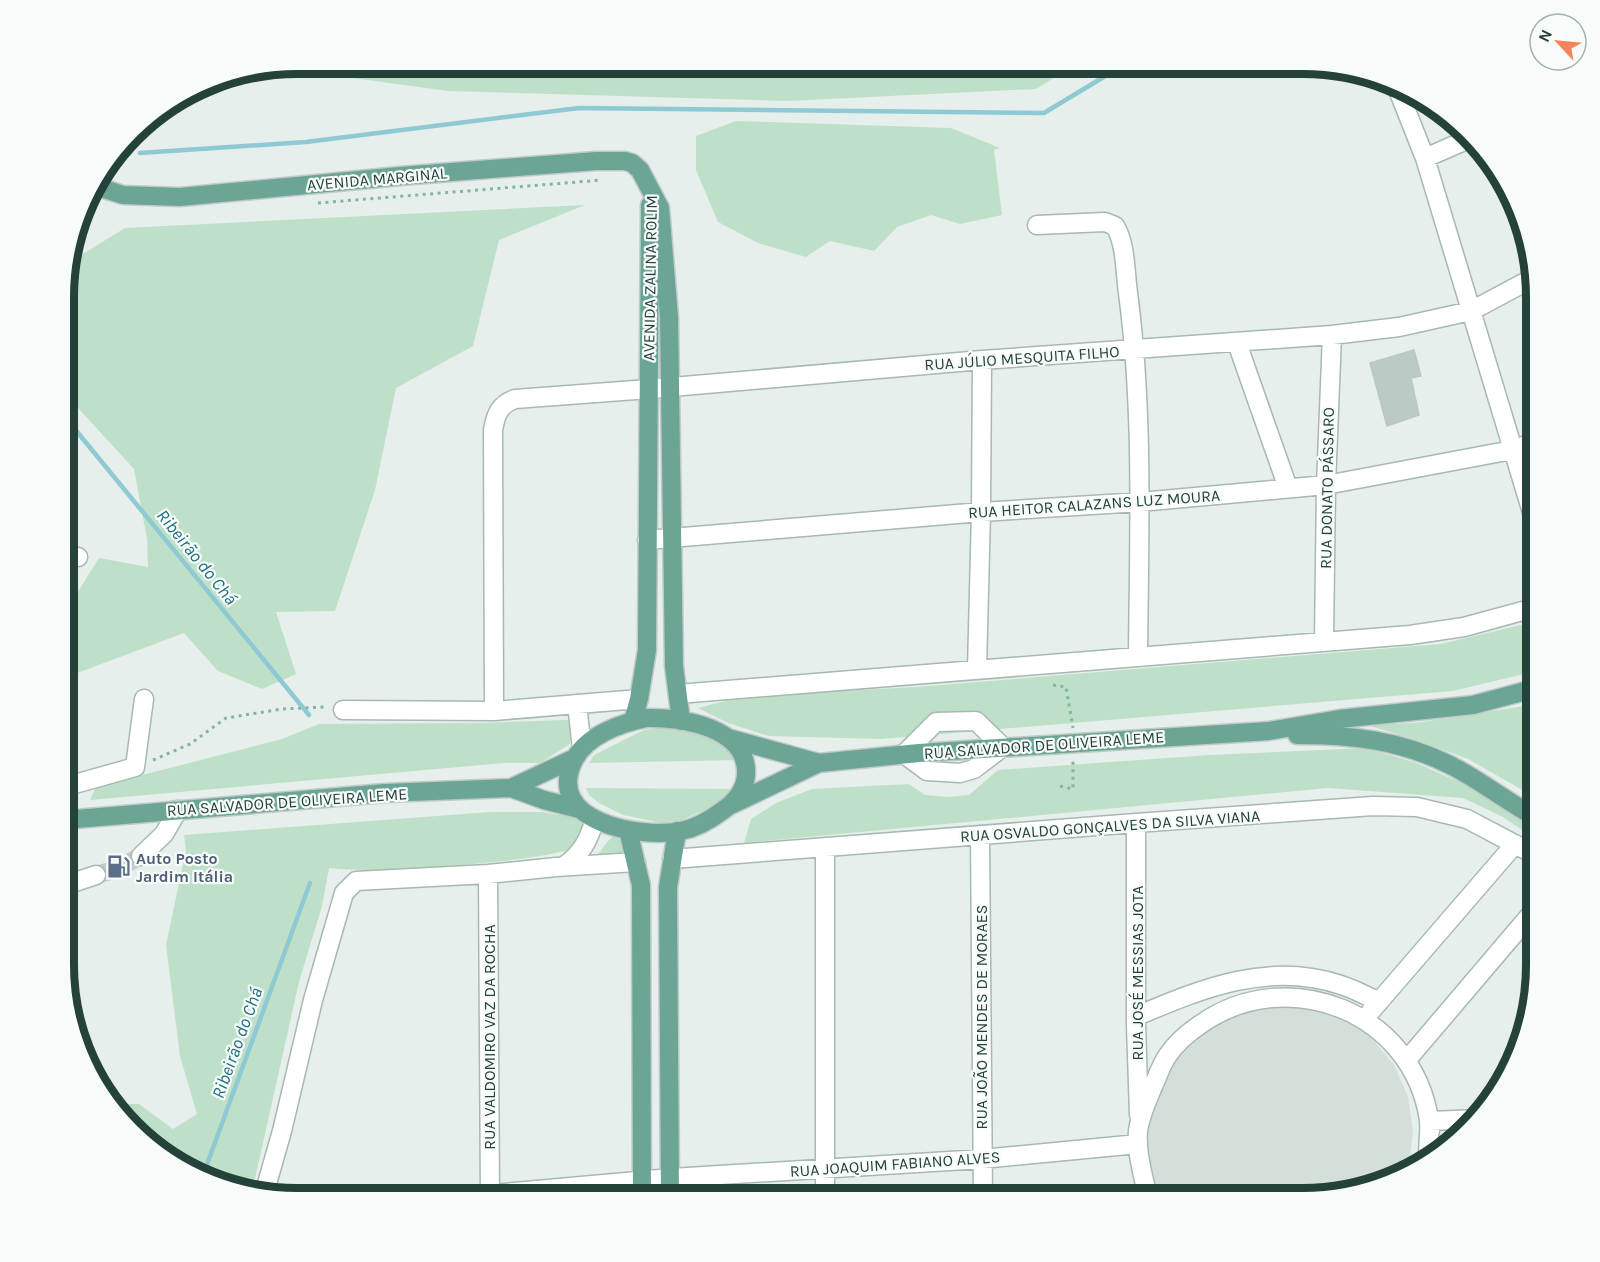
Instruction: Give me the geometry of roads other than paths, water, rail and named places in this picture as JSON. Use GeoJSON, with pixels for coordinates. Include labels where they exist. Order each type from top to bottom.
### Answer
{"type":"FeatureCollection","features":[{"type":"Feature","properties":{"kind":"main road","name":"AVENIDA MARGINAL"},"geometry":{"type":"LineString","coordinates":[[101,188],[123,195],[180,197],[400,176],[616,160],[632,164],[640,170],[650,188]]}},
{"type":"Feature","properties":{"kind":"main road","name":"AVENIDA ZALINA ROLIM"},"geometry":{"type":"LineString","coordinates":[[650,188],[660,208],[669,316],[673,659],[681,720]]}},
{"type":"Feature","properties":{"kind":"main road","name":"AVENIDA ZALINA ROLIM"},"geometry":{"type":"LineString","coordinates":[[633,721],[647,650],[650,188]]}},
{"type":"Feature","properties":{"kind":"main road"},"geometry":{"type":"LineString","coordinates":[[1269,731],[1339,719],[1473,705],[1526,691]]}},
{"type":"Feature","properties":{"kind":"main road"},"geometry":{"type":"LineString","coordinates":[[587,814],[572,801],[568,785],[570,771],[579,754],[595,738],[633,721],[656,718],[681,720],[704,726],[721,733],[741,752],[746,767],[745,785],[731,805]]}},
{"type":"Feature","properties":{"kind":"main road"},"geometry":{"type":"LineString","coordinates":[[1269,731],[1297,735],[1362,737],[1416,750],[1451,765],[1526,811]]}},
{"type":"Feature","properties":{"kind":"main road","name":"RUA SALVADOR DE OLIVEIRA LEME"},"geometry":{"type":"LineString","coordinates":[[819,763],[904,754],[1269,731]]}},
{"type":"Feature","properties":{"kind":"main road"},"geometry":{"type":"LineString","coordinates":[[728,738],[819,763]]}},
{"type":"Feature","properties":{"kind":"main road"},"geometry":{"type":"LineString","coordinates":[[511,788],[579,754]]}},
{"type":"Feature","properties":{"kind":"main road"},"geometry":{"type":"LineString","coordinates":[[511,788],[628,830],[659,833],[695,827],[731,805],[819,763]]}},
{"type":"Feature","properties":{"kind":"main road","name":"RUA SALVADOR DE OLIVEIRA LEME"},"geometry":{"type":"LineString","coordinates":[[74,819],[385,794],[511,788]]}},
{"type":"Feature","properties":{"kind":"main road"},"geometry":{"type":"LineString","coordinates":[[628,830],[641,885],[642,1189]]}},
{"type":"Feature","properties":{"kind":"main road"},"geometry":{"type":"LineString","coordinates":[[670,1189],[668,887],[676,831]]}},
{"type":"Feature","properties":{"kind":"street"},"geometry":{"type":"LineString","coordinates":[[1400,95],[1425,158],[1526,494]]}},
{"type":"Feature","properties":{"kind":"street"},"geometry":{"type":"LineString","coordinates":[[1425,158],[1463,141]]}},
{"type":"Feature","properties":{"kind":"street"},"geometry":{"type":"LineString","coordinates":[[1037,225],[1105,222],[1115,226],[1121,243],[1136,351],[1140,502],[1138,657]]}},
{"type":"Feature","properties":{"kind":"street","name":"RUA JÚLIO MESQUITA FILHO"},"geometry":{"type":"LineString","coordinates":[[494,711],[492,430],[502,404],[515,399],[982,360],[1136,351],[1332,335],[1399,327],[1471,311],[1526,282]]}},
{"type":"Feature","properties":{"kind":"street","name":"RUA DONATO PÁSSARO"},"geometry":{"type":"LineString","coordinates":[[1324,641],[1326,485],[1332,335]]}},
{"type":"Feature","properties":{"kind":"street"},"geometry":{"type":"LineString","coordinates":[[1237,343],[1288,488]]}},
{"type":"Feature","properties":{"kind":"street"},"geometry":{"type":"LineString","coordinates":[[977,669],[982,360]]}},
{"type":"Feature","properties":{"kind":"street","name":"RUA HEITOR CALAZANS LUZ MOURA"},"geometry":{"type":"LineString","coordinates":[[648,540],[981,512],[1140,502],[1326,485],[1512,450],[1526,445]]}},
{"type":"Feature","properties":{"kind":"street"},"geometry":{"type":"LineString","coordinates":[[678,694],[1410,635],[1464,627],[1526,610]]}},
{"type":"Feature","properties":{"kind":"street"},"geometry":{"type":"LineString","coordinates":[[74,784],[135,767],[144,699]]}},
{"type":"Feature","properties":{"kind":"street"},"geometry":{"type":"LineString","coordinates":[[343,710],[494,711],[639,699]]}},
{"type":"Feature","properties":{"kind":"street"},"geometry":{"type":"LineString","coordinates":[[577,704],[579,754]]}},
{"type":"Feature","properties":{"kind":"street"},"geometry":{"type":"LineString","coordinates":[[904,754],[936,722],[976,721],[1003,747]]}},
{"type":"Feature","properties":{"kind":"street","name":"RUA OSVALDO GONÇALVES DA SILVA VIANA"},"geometry":{"type":"LineString","coordinates":[[672,859],[1373,806],[1417,807],[1467,819],[1526,850]]}},
{"type":"Feature","properties":{"kind":"street"},"geometry":{"type":"LineString","coordinates":[[141,856],[164,834],[178,810]]}},
{"type":"Feature","properties":{"kind":"street"},"geometry":{"type":"LineString","coordinates":[[564,866],[580,854],[590,835],[587,814]]}},
{"type":"Feature","properties":{"kind":"street","name":"RUA JOSÉ MESSIAS JOTA"},"geometry":{"type":"LineString","coordinates":[[1136,823],[1138,1144],[1146,1189]]}},
{"type":"Feature","properties":{"kind":"street","name":"RUA JOÃO MENDES DE MORAES"},"geometry":{"type":"LineString","coordinates":[[980,836],[983,1189]]}},
{"type":"Feature","properties":{"kind":"street"},"geometry":{"type":"LineString","coordinates":[[1364,1020],[1515,844]]}},
{"type":"Feature","properties":{"kind":"street"},"geometry":{"type":"LineString","coordinates":[[825,847],[825,1189]]}},
{"type":"Feature","properties":{"kind":"street"},"geometry":{"type":"LineString","coordinates":[[266,1187],[282,1131],[313,1000],[344,893],[356,881],[488,874],[564,866],[636,862]]}},
{"type":"Feature","properties":{"kind":"street","name":"RUA VALDOMIRO VAZ DA ROCHA"},"geometry":{"type":"LineString","coordinates":[[488,874],[490,1189]]}},
{"type":"Feature","properties":{"kind":"street"},"geometry":{"type":"LineString","coordinates":[[74,882],[96,875]]}},
{"type":"Feature","properties":{"kind":"street"},"geometry":{"type":"LineString","coordinates":[[1406,1061],[1526,921]]}},
{"type":"Feature","properties":{"kind":"street"},"geometry":{"type":"LineString","coordinates":[[1167,1056],[1156,1057],[1145,1049],[1137,1021],[1178,998],[1246,978],[1306,978],[1342,985],[1379,1002]]}},
{"type":"Feature","properties":{"kind":"street"},"geometry":{"type":"LineString","coordinates":[[1139,1123],[1167,1056],[1188,1033],[1214,1015],[1243,1002],[1274,997],[1305,998],[1336,1006],[1364,1020],[1387,1038],[1406,1061],[1421,1090],[1432,1147]]}},
{"type":"Feature","properties":{"kind":"street"},"geometry":{"type":"LineString","coordinates":[[1429,1121],[1464,1120]]}},
{"type":"Feature","properties":{"kind":"street"},"geometry":{"type":"LineString","coordinates":[[1428,1150],[1429,1121]]}},
{"type":"Feature","properties":{"kind":"street","name":"RUA JOAQUIM FABIANO ALVES"},"geometry":{"type":"LineString","coordinates":[[644,1189],[671,1178],[824,1170],[1138,1144]]}},
{"type":"Feature","properties":{"kind":"waterway"},"geometry":{"type":"LineString","coordinates":[[140,153],[306,142],[579,108],[1044,113],[1109,74]]}},
{"type":"Feature","properties":{"kind":"waterway","name":"Ribeirão do Chá"},"geometry":{"type":"LineString","coordinates":[[74,428],[309,715]]}},
{"type":"Feature","properties":{"kind":"waterway","name":"Ribeirão do Chá"},"geometry":{"type":"LineString","coordinates":[[205,1169],[310,883]]}},
{"type":"Feature","properties":{"kind":"tunnel"},"geometry":{"type":"LineString","coordinates":[[96,875],[114,870],[141,856]]}},
{"type":"Feature","properties":{"kind":"place","name":"Auto Posto Jardim Itália"},"geometry":{"type":"Point","coordinates":[118,867]}}]}
